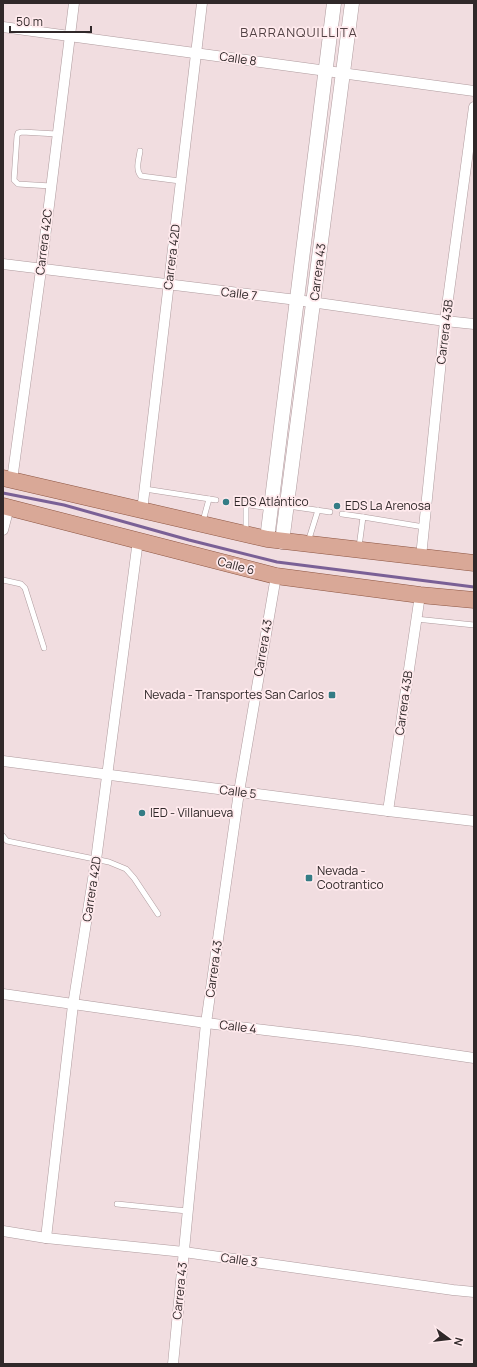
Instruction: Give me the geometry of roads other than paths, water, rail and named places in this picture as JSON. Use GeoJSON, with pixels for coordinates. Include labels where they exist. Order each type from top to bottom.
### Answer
{"type":"FeatureCollection","features":[{"type":"Feature","properties":{"kind":"main road"},"geometry":{"type":"LineString","coordinates":[[7,479],[275,541],[474,563]]}},
{"type":"Feature","properties":{"kind":"main road","name":"Calle 6"},"geometry":{"type":"LineString","coordinates":[[6,506],[276,576],[420,595],[474,600]]}},
{"type":"Feature","properties":{"kind":"street","name":"Carrera 42C"},"geometry":{"type":"LineString","coordinates":[[7,479],[41,270],[74,3]]}},
{"type":"Feature","properties":{"kind":"street","name":"Carrera 42D"},"geometry":{"type":"LineString","coordinates":[[142,511],[202,3]]}},
{"type":"Feature","properties":{"kind":"street","name":"Carrera 43"},"geometry":{"type":"LineString","coordinates":[[275,541],[272,509],[334,3]]}},
{"type":"Feature","properties":{"kind":"street","name":"Carrera 43"},"geometry":{"type":"LineString","coordinates":[[275,541],[287,506],[352,3]]}},
{"type":"Feature","properties":{"kind":"street","name":"Calle 8"},"geometry":{"type":"LineString","coordinates":[[3,27],[474,91]]}},
{"type":"Feature","properties":{"kind":"street","name":"Carrera 43B"},"geometry":{"type":"LineString","coordinates":[[421,556],[445,321],[474,107]]}},
{"type":"Feature","properties":{"kind":"street","name":"Calle 7"},"geometry":{"type":"LineString","coordinates":[[3,264],[168,286],[297,300],[474,324]]}},
{"type":"Feature","properties":{"kind":"street"},"geometry":{"type":"LineString","coordinates":[[3,530],[6,506]]}},
{"type":"Feature","properties":{"kind":"street","name":"Carrera 42D"},"geometry":{"type":"LineString","coordinates":[[46,1238],[73,1005],[96,860],[138,540]]}},
{"type":"Feature","properties":{"kind":"street","name":"Carrera 43"},"geometry":{"type":"LineString","coordinates":[[173,1364],[206,1023],[239,792],[276,576]]}},
{"type":"Feature","properties":{"kind":"street","name":"Carrera 43B"},"geometry":{"type":"LineString","coordinates":[[388,811],[420,595]]}},
{"type":"Feature","properties":{"kind":"street","name":"Calle 5"},"geometry":{"type":"LineString","coordinates":[[3,761],[474,821]]}},
{"type":"Feature","properties":{"kind":"street","name":"Calle 4"},"geometry":{"type":"LineString","coordinates":[[3,994],[73,1005],[357,1041],[474,1058]]}},
{"type":"Feature","properties":{"kind":"street","name":"Calle 3"},"geometry":{"type":"LineString","coordinates":[[3,1231],[46,1238],[184,1252],[474,1292]]}},
{"type":"Feature","properties":{"kind":"lane"},"geometry":{"type":"LineString","coordinates":[[51,186],[18,184],[14,180],[18,133],[57,134]]}},
{"type":"Feature","properties":{"kind":"lane"},"geometry":{"type":"LineString","coordinates":[[140,151],[137,171],[138,174],[141,176],[180,181]]}},
{"type":"Feature","properties":{"kind":"lane"},"geometry":{"type":"LineString","coordinates":[[145,489],[216,500]]}},
{"type":"Feature","properties":{"kind":"lane"},"geometry":{"type":"LineString","coordinates":[[203,524],[209,499]]}},
{"type":"Feature","properties":{"kind":"lane"},"geometry":{"type":"LineString","coordinates":[[236,503],[272,509]]}},
{"type":"Feature","properties":{"kind":"lane"},"geometry":{"type":"LineString","coordinates":[[246,505],[246,534]]}},
{"type":"Feature","properties":{"kind":"lane"},"geometry":{"type":"LineString","coordinates":[[287,506],[330,512]]}},
{"type":"Feature","properties":{"kind":"lane"},"geometry":{"type":"LineString","coordinates":[[307,545],[318,510]]}},
{"type":"Feature","properties":{"kind":"lane"},"geometry":{"type":"LineString","coordinates":[[342,514],[424,527]]}},
{"type":"Feature","properties":{"kind":"lane"},"geometry":{"type":"LineString","coordinates":[[359,550],[363,517]]}},
{"type":"Feature","properties":{"kind":"lane"},"geometry":{"type":"LineString","coordinates":[[3,580],[21,584],[25,588],[44,648]]}},
{"type":"Feature","properties":{"kind":"lane"},"geometry":{"type":"LineString","coordinates":[[416,619],[474,625]]}},
{"type":"Feature","properties":{"kind":"lane"},"geometry":{"type":"LineString","coordinates":[[3,836],[7,840],[108,862],[126,869],[134,878],[158,914]]}},
{"type":"Feature","properties":{"kind":"lane"},"geometry":{"type":"LineString","coordinates":[[117,1204],[187,1211]]}},
{"type":"Feature","properties":{"kind":"waterway"},"geometry":{"type":"LineString","coordinates":[[3,493],[64,505],[189,540],[277,562],[474,587]]}},
{"type":"Feature","properties":{"kind":"place","name":"EDS Atlántico"},"geometry":{"type":"Point","coordinates":[226,502]}},
{"type":"Feature","properties":{"kind":"place","name":"EDS La Arenosa"},"geometry":{"type":"Point","coordinates":[337,506]}},
{"type":"Feature","properties":{"kind":"place","name":"Nevada - Transportes San Carlos"},"geometry":{"type":"Point","coordinates":[332,695]}},
{"type":"Feature","properties":{"kind":"place","name":"IED - Villanueva"},"geometry":{"type":"Point","coordinates":[142,813]}},
{"type":"Feature","properties":{"kind":"place","name":"Nevada - Cootrantico"},"geometry":{"type":"Point","coordinates":[309,878]}},
{"type":"Feature","properties":{"kind":"district","name":"BARRANQUILLITA"},"geometry":{"type":"Point","coordinates":[299,32]}}]}
